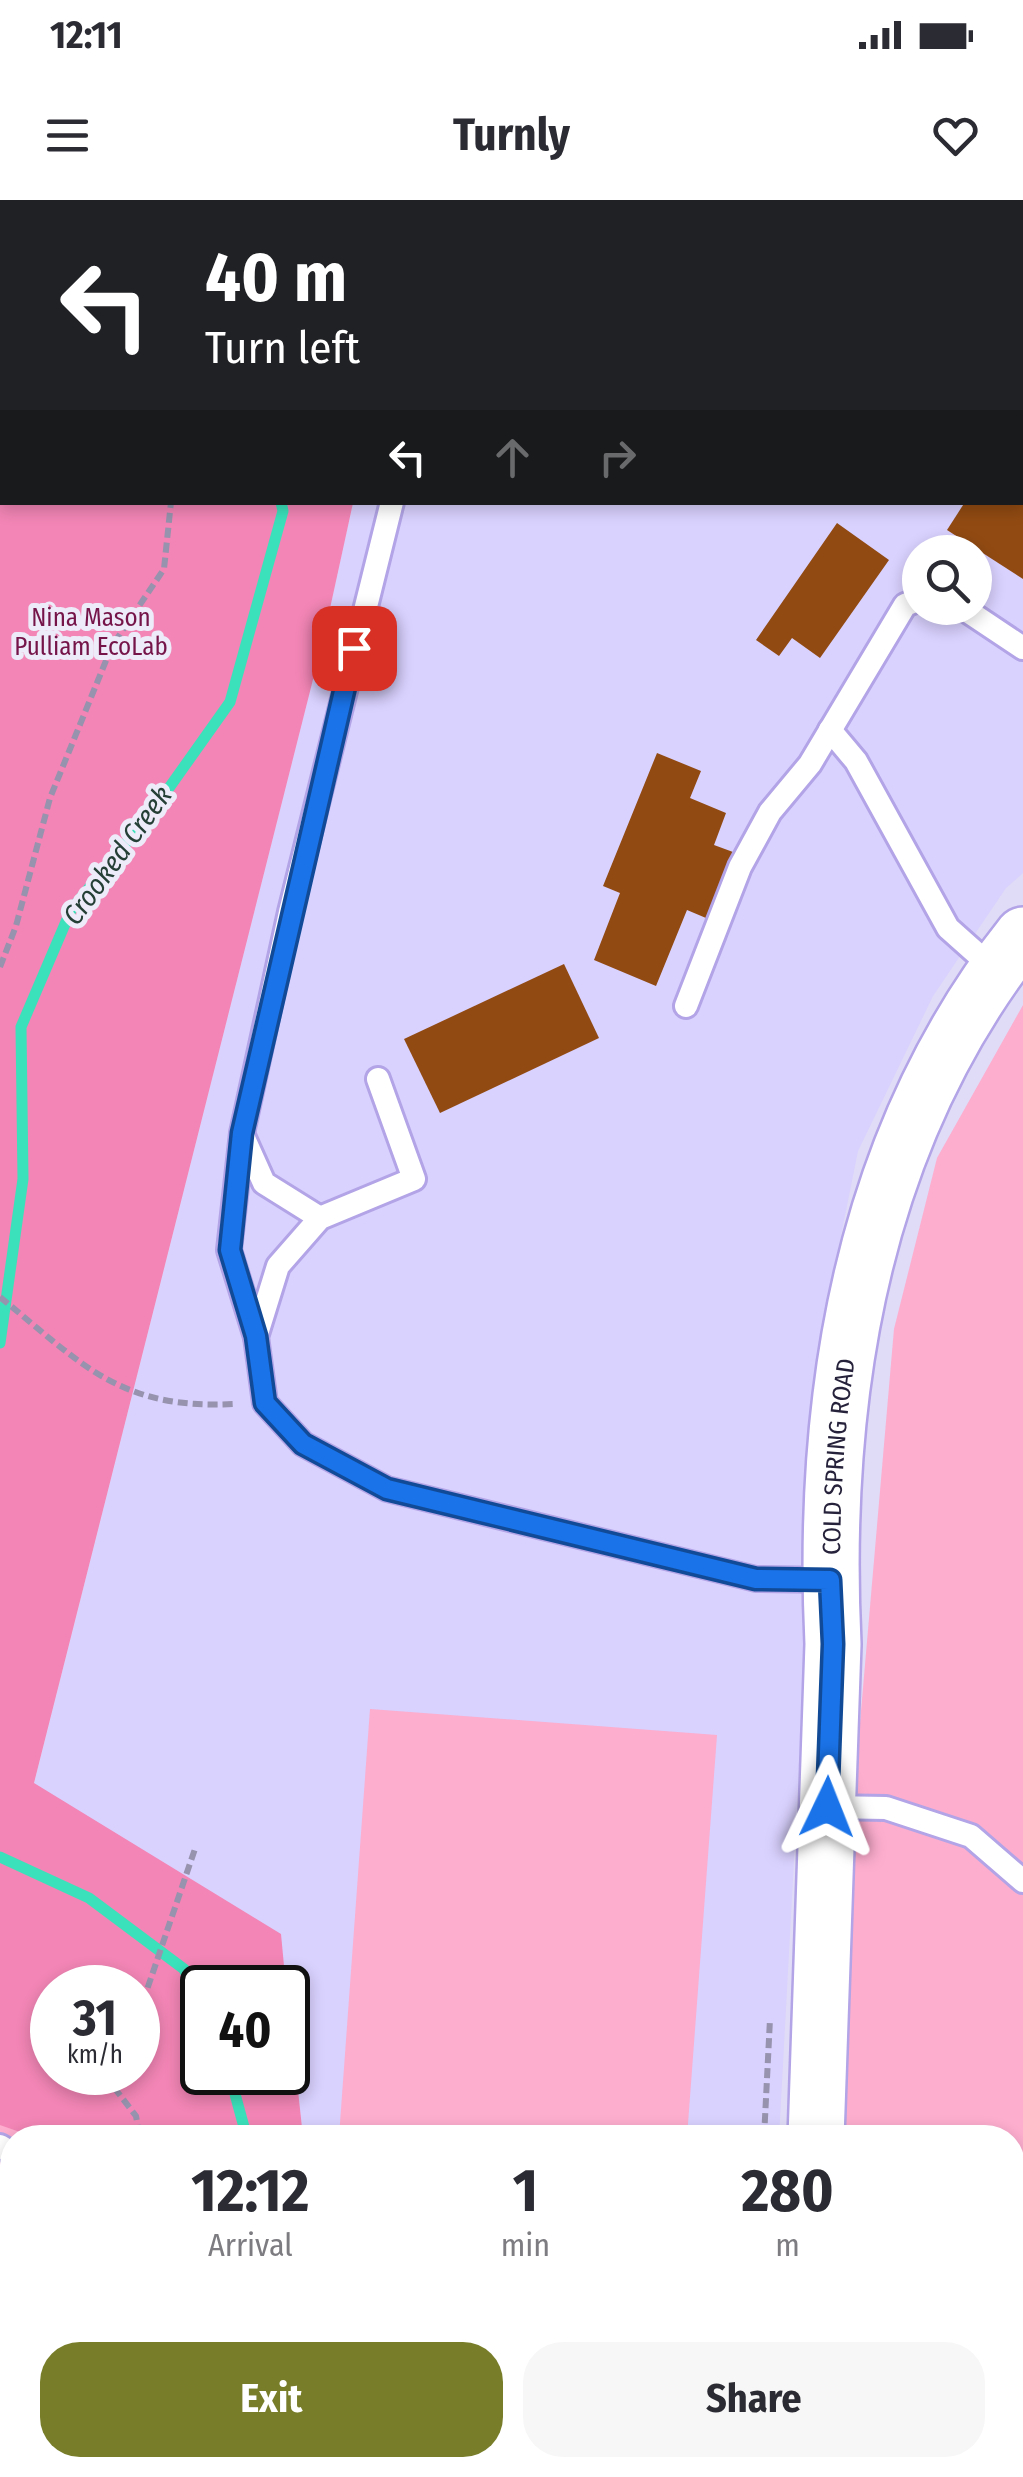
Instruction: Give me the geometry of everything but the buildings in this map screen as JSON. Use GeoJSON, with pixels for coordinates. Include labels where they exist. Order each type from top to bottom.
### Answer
{"type":"FeatureCollection","features":[{"type":"Feature","properties":{"kind":"street","name":"COLD SPRING ROAD"},"geometry":{"type":"LineString","coordinates":[[816,2125],[833,1644],[830,1580],[843,1372],[870,1234],[918,1103],[1008,952]]}},
{"type":"Feature","properties":{"kind":"lane"},"geometry":{"type":"LineString","coordinates":[[391,505],[294,893],[242,1133],[230,1250],[256,1336],[265,1403],[303,1444],[387,1489],[756,1579],[830,1580]]}},
{"type":"Feature","properties":{"kind":"lane"},"geometry":{"type":"LineString","coordinates":[[686,1006],[740,866],[770,812],[830,730],[902,610]]}},
{"type":"Feature","properties":{"kind":"lane"},"geometry":{"type":"LineString","coordinates":[[988,625],[1023,648]]}},
{"type":"Feature","properties":{"kind":"lane"},"geometry":{"type":"LineString","coordinates":[[830,730],[856,761],[948,928],[1008,952]]}},
{"type":"Feature","properties":{"kind":"lane"},"geometry":{"type":"LineString","coordinates":[[256,1336],[278,1266],[320,1218],[414,1179],[378,1079]]}},
{"type":"Feature","properties":{"kind":"lane"},"geometry":{"type":"LineString","coordinates":[[242,1133],[264,1183],[320,1218]]}},
{"type":"Feature","properties":{"kind":"lane"},"geometry":{"type":"LineString","coordinates":[[827,1807],[886,1808],[971,1836],[1023,1881]]}},
{"type":"Feature","properties":{"kind":"path"},"geometry":{"type":"LineString","coordinates":[[0,967],[16,926],[50,798],[112,646],[164,569],[171,505]]}},
{"type":"Feature","properties":{"kind":"path"},"geometry":{"type":"LineString","coordinates":[[0,1297],[101,1380],[132,1394],[196,1406],[265,1403]]}},
{"type":"Feature","properties":{"kind":"path"},"geometry":{"type":"LineString","coordinates":[[155,1965],[196,1846]]}},
{"type":"Feature","properties":{"kind":"path"},"geometry":{"type":"LineString","coordinates":[[120,2095],[136,2116],[138,2125]]}},
{"type":"Feature","properties":{"kind":"shaded area"},"geometry":{"type":"Polygon","coordinates":[[[353,505],[1023,505],[1023,873],[1006,888],[933,996],[858,1151],[823,1324],[780,2125],[302,2125],[298,2095],[310,2095],[310,1965],[284,1965],[280,1934],[34,1784],[324,636],[353,505]]]}},
{"type":"Feature","properties":{"kind":"shaded area"},"geometry":{"type":"Polygon","coordinates":[[[1023,1005],[1023,2125],[845,2125],[858,1746],[894,1329],[937,1158],[1023,1005]]]}},
{"type":"Feature","properties":{"kind":"shaded area"},"geometry":{"type":"Polygon","coordinates":[[[370,1709],[717,1735],[688,2125],[340,2125],[370,1709]]]}},
{"type":"Feature","properties":{"kind":"shaded area"},"geometry":{"type":"Polygon","coordinates":[[[0,1991],[30,2038],[30,2095],[150,2095],[165,2125],[0,2125],[0,1991]]]}},
{"type":"Feature","properties":{"kind":"green space","name":"Nina Mason Pulliam EcoLab"},"geometry":{"type":"Polygon","coordinates":[[[0,505],[353,505],[324,636],[34,1783],[281,1934],[284,1965],[180,1965],[180,2095],[298,2095],[302,2125],[0,2125],[0,505]]]}},
{"type":"Feature","properties":{"kind":"waterway","name":"Crooked Creek"},"geometry":{"type":"LineString","coordinates":[[0,1343],[23,1179],[21,1027],[71,910],[154,809],[230,702],[282,505]]}},
{"type":"Feature","properties":{"kind":"waterway","name":"Crooked Creek"},"geometry":{"type":"LineString","coordinates":[[0,1857],[89,1898],[180,1966]]}},
{"type":"Feature","properties":{"kind":"waterway","name":"Crooked Creek"},"geometry":{"type":"LineString","coordinates":[[235,2095],[243,2125]]}},
{"type":"Feature","properties":{"kind":"route"},"geometry":{"type":"LineString","coordinates":[[354,648],[242,1133],[230,1250],[256,1336],[265,1403],[303,1444],[387,1489],[756,1579],[830,1580],[833,1644],[827,1807]]}}]}
